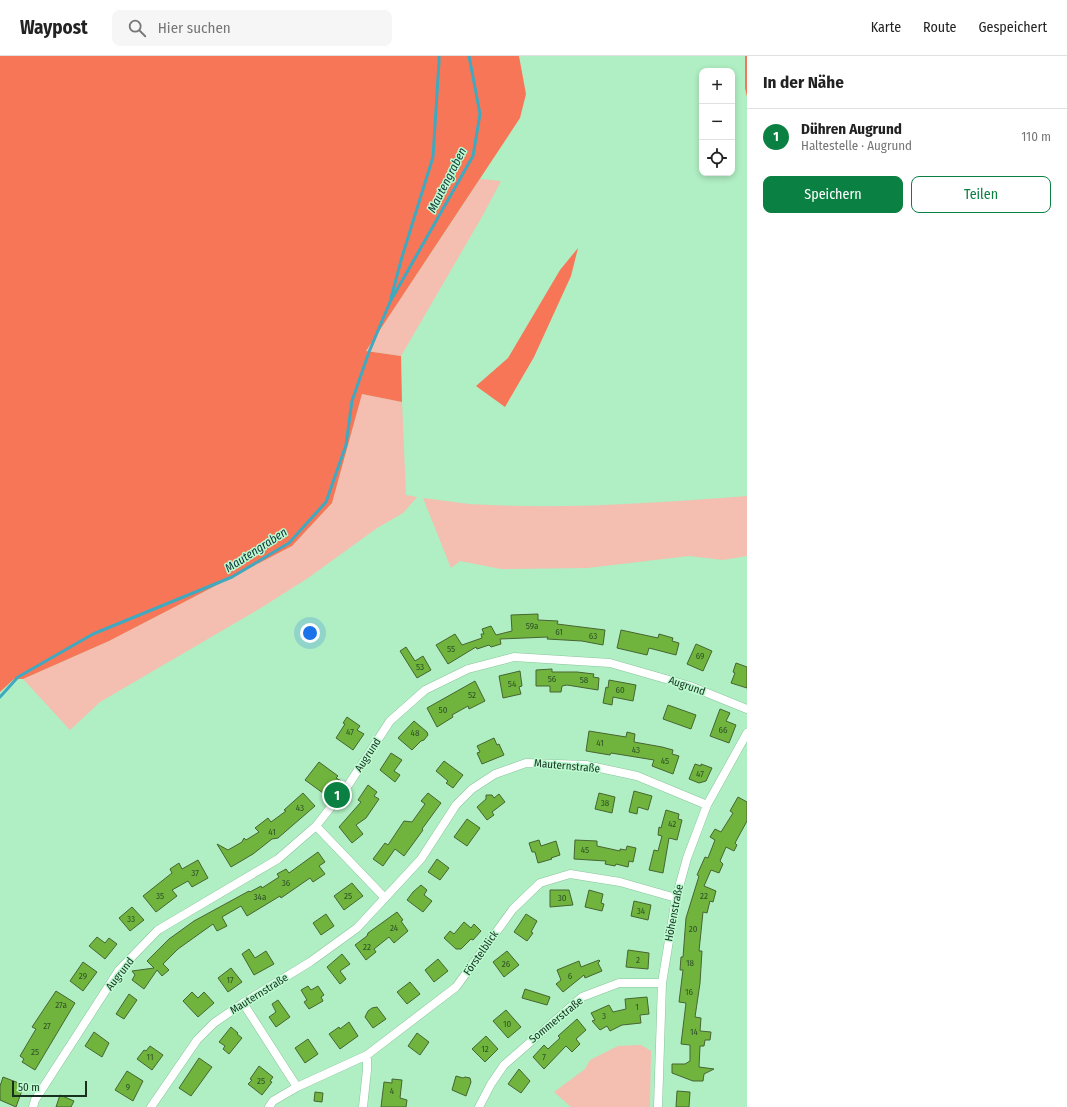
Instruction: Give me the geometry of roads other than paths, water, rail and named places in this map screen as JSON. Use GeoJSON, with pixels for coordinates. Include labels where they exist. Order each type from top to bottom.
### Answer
{"type":"FeatureCollection","features":[{"type":"Feature","properties":{"kind":"street","name":"Augrund"},"geometry":{"type":"LineString","coordinates":[[33,1107],[35,1100],[119,970],[158,930],[278,859],[316,826],[349,784],[390,721],[425,690],[468,669],[514,657],[610,663],[690,686],[747,709]]}},
{"type":"Feature","properties":{"kind":"street","name":"Höhenstraße"},"geometry":{"type":"LineString","coordinates":[[658,1107],[662,983],[676,898],[687,858],[707,805],[747,733]]}},
{"type":"Feature","properties":{"kind":"street","name":"Mauternstraße"},"geometry":{"type":"LineString","coordinates":[[151,1107],[197,1040],[214,1023],[243,1003],[310,962],[357,928],[421,859],[456,805],[472,789],[494,774],[526,763],[586,766],[637,776],[707,805]]}},
{"type":"Feature","properties":{"kind":"street"},"geometry":{"type":"LineString","coordinates":[[316,826],[385,898]]}},
{"type":"Feature","properties":{"kind":"street","name":"Förstelblick"},"geometry":{"type":"LineString","coordinates":[[269,1107],[273,1101],[297,1087],[367,1055],[456,988],[513,909],[540,883],[570,874],[620,882],[676,898]]}},
{"type":"Feature","properties":{"kind":"street","name":"Sommerstraße"},"geometry":{"type":"LineString","coordinates":[[479,1107],[504,1065],[582,997],[619,983],[662,983]]}},
{"type":"Feature","properties":{"kind":"street"},"geometry":{"type":"LineString","coordinates":[[243,1003],[297,1087]]}},
{"type":"Feature","properties":{"kind":"street"},"geometry":{"type":"LineString","coordinates":[[363,1107],[367,1055]]}},
{"type":"Feature","properties":{"kind":"waterway","name":"Mautengraben"},"geometry":{"type":"LineString","coordinates":[[391,298],[433,157],[439,56]]}},
{"type":"Feature","properties":{"kind":"waterway","name":"Mautengraben"},"geometry":{"type":"LineString","coordinates":[[0,697],[18,677],[93,634],[232,577],[289,543],[326,502],[346,445],[352,401],[369,352],[390,302],[473,156],[480,114],[469,56]]}},
{"type":"Feature","properties":{"kind":"place","name":"Dühren Augrund"},"geometry":{"type":"Point","coordinates":[337,795]}}]}
